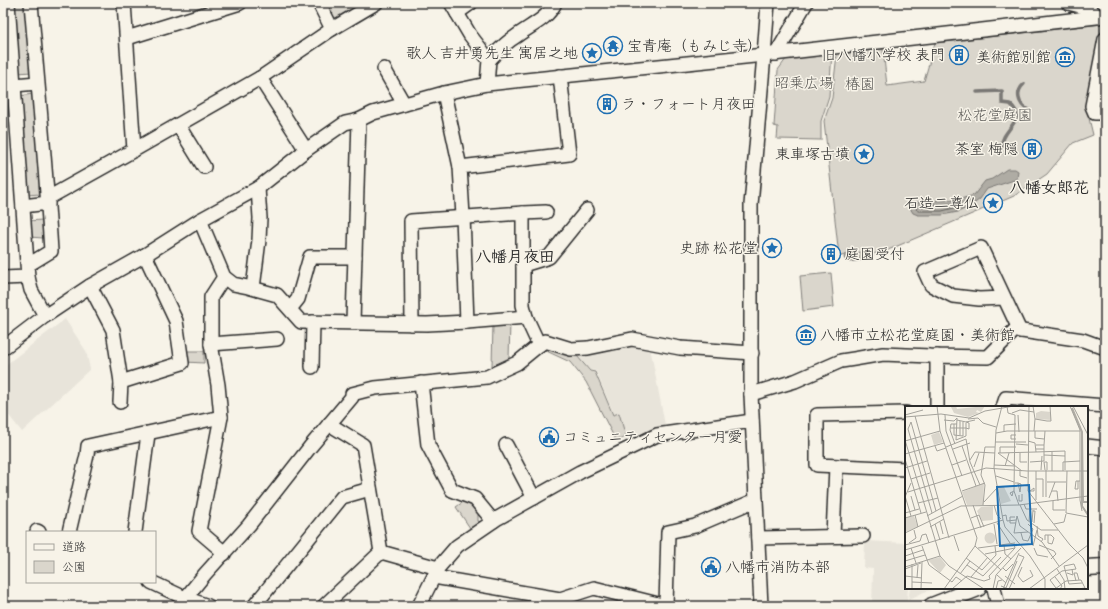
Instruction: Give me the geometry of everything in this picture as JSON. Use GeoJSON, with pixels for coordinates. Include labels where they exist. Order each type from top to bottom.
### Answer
{"type":"FeatureCollection","features":[{"type":"Feature","properties":{"kind":"main road"},"geometry":{"type":"LineString","coordinates":[[1088,568],[1105,567]]}},
{"type":"Feature","properties":{"kind":"main road"},"geometry":{"type":"LineString","coordinates":[[932,606],[975,589]]}},
{"type":"Feature","properties":{"kind":"street"},"geometry":{"type":"LineString","coordinates":[[8,3],[8,85],[23,206],[28,271],[31,290],[45,316]]}},
{"type":"Feature","properties":{"kind":"street"},"geometry":{"type":"LineString","coordinates":[[3,278],[28,271],[51,251],[32,3]]}},
{"type":"Feature","properties":{"kind":"street"},"geometry":{"type":"LineString","coordinates":[[124,3],[134,150]]}},
{"type":"Feature","properties":{"kind":"street"},"geometry":{"type":"LineString","coordinates":[[127,38],[240,3]]}},
{"type":"Feature","properties":{"kind":"street"},"geometry":{"type":"LineString","coordinates":[[319,3],[332,29]]}},
{"type":"Feature","properties":{"kind":"street"},"geometry":{"type":"LineString","coordinates":[[23,206],[48,200],[260,78],[332,29],[376,3]]}},
{"type":"Feature","properties":{"kind":"street"},"geometry":{"type":"LineString","coordinates":[[471,3],[454,8],[470,35],[489,60],[487,84]]}},
{"type":"Feature","properties":{"kind":"street"},"geometry":{"type":"LineString","coordinates":[[489,60],[514,37],[541,20],[551,10],[555,3]]}},
{"type":"Feature","properties":{"kind":"street"},"geometry":{"type":"LineString","coordinates":[[760,606],[751,394],[751,205],[770,55],[768,3]]}},
{"type":"Feature","properties":{"kind":"street"},"geometry":{"type":"LineString","coordinates":[[770,55],[806,3]]}},
{"type":"Feature","properties":{"kind":"street"},"geometry":{"type":"LineString","coordinates":[[1068,3],[1088,8],[1102,16]]}},
{"type":"Feature","properties":{"kind":"street"},"geometry":{"type":"LineString","coordinates":[[3,348],[45,316],[90,286],[145,255],[200,220],[258,188],[306,150],[345,123],[358,120],[373,113],[444,93],[487,84],[770,55],[1102,16]]}},
{"type":"Feature","properties":{"kind":"street"},"geometry":{"type":"LineString","coordinates":[[1105,39],[1092,106],[1095,113],[1105,113]]}},
{"type":"Feature","properties":{"kind":"street"},"geometry":{"type":"LineString","coordinates":[[384,69],[404,104]]}},
{"type":"Feature","properties":{"kind":"street"},"geometry":{"type":"LineString","coordinates":[[460,167],[569,154],[560,76]]}},
{"type":"Feature","properties":{"kind":"street"},"geometry":{"type":"LineString","coordinates":[[260,78],[306,150]]}},
{"type":"Feature","properties":{"kind":"street"},"geometry":{"type":"LineString","coordinates":[[8,85],[37,83]]}},
{"type":"Feature","properties":{"kind":"street"},"geometry":{"type":"LineString","coordinates":[[444,93],[460,167],[467,322]]}},
{"type":"Feature","properties":{"kind":"street"},"geometry":{"type":"LineString","coordinates":[[352,322],[358,120]]}},
{"type":"Feature","properties":{"kind":"street"},"geometry":{"type":"LineString","coordinates":[[178,125],[204,167]]}},
{"type":"Feature","properties":{"kind":"street"},"geometry":{"type":"LineString","coordinates":[[253,288],[259,240],[260,218],[258,188]]}},
{"type":"Feature","properties":{"kind":"street"},"geometry":{"type":"LineString","coordinates":[[523,265],[548,257],[587,210]]}},
{"type":"Feature","properties":{"kind":"street"},"geometry":{"type":"LineString","coordinates":[[412,324],[411,220],[546,212]]}},
{"type":"Feature","properties":{"kind":"street"},"geometry":{"type":"LineString","coordinates":[[523,213],[524,305],[526,317],[539,345]]}},
{"type":"Feature","properties":{"kind":"street"},"geometry":{"type":"LineString","coordinates":[[200,220],[224,277],[233,284],[276,295],[301,322],[412,324],[467,322],[526,317]]}},
{"type":"Feature","properties":{"kind":"street"},"geometry":{"type":"LineString","coordinates":[[1004,298],[979,299],[953,296],[932,284],[925,272],[981,248],[1020,331]]}},
{"type":"Feature","properties":{"kind":"street"},"geometry":{"type":"LineString","coordinates":[[121,382],[182,363],[176,321],[145,255]]}},
{"type":"Feature","properties":{"kind":"street"},"geometry":{"type":"LineString","coordinates":[[290,309],[298,299],[310,258],[355,256]]}},
{"type":"Feature","properties":{"kind":"street"},"geometry":{"type":"LineString","coordinates":[[224,277],[211,297],[211,344],[218,385],[221,417],[199,531],[224,554]]}},
{"type":"Feature","properties":{"kind":"street"},"geometry":{"type":"LineString","coordinates":[[90,286],[113,330],[121,382],[120,402]]}},
{"type":"Feature","properties":{"kind":"street"},"geometry":{"type":"LineString","coordinates":[[312,367],[313,322]]}},
{"type":"Feature","properties":{"kind":"street"},"geometry":{"type":"LineString","coordinates":[[751,394],[795,381],[841,361],[883,354],[988,356],[1015,330],[1083,340],[1105,348]]}},
{"type":"Feature","properties":{"kind":"street"},"geometry":{"type":"LineString","coordinates":[[211,344],[277,339]]}},
{"type":"Feature","properties":{"kind":"street"},"geometry":{"type":"LineString","coordinates":[[182,602],[249,525],[352,396],[352,394],[375,388],[487,377],[517,363],[545,341],[571,350],[632,339],[680,348],[752,353]]}},
{"type":"Feature","properties":{"kind":"street"},"geometry":{"type":"LineString","coordinates":[[937,406],[938,356]]}},
{"type":"Feature","properties":{"kind":"street"},"geometry":{"type":"LineString","coordinates":[[421,383],[428,445],[452,490],[475,499],[493,521]]}},
{"type":"Feature","properties":{"kind":"street"},"geometry":{"type":"LineString","coordinates":[[1003,406],[1006,398],[1105,406]]}},
{"type":"Feature","properties":{"kind":"street"},"geometry":{"type":"LineString","coordinates":[[905,413],[817,415],[817,465],[905,469]]}},
{"type":"Feature","properties":{"kind":"street"},"geometry":{"type":"LineString","coordinates":[[69,531],[88,446],[221,417]]}},
{"type":"Feature","properties":{"kind":"street"},"geometry":{"type":"LineString","coordinates":[[419,606],[436,572],[457,546],[493,521],[580,472],[657,435],[752,421]]}},
{"type":"Feature","properties":{"kind":"street"},"geometry":{"type":"LineString","coordinates":[[329,424],[363,444],[381,552]]}},
{"type":"Feature","properties":{"kind":"street"},"geometry":{"type":"LineString","coordinates":[[135,531],[148,434]]}},
{"type":"Feature","properties":{"kind":"street"},"geometry":{"type":"LineString","coordinates":[[506,445],[534,498]]}},
{"type":"Feature","properties":{"kind":"street"},"geometry":{"type":"LineString","coordinates":[[1088,446],[1105,448]]}},
{"type":"Feature","properties":{"kind":"street"},"geometry":{"type":"LineString","coordinates":[[833,536],[836,466]]}},
{"type":"Feature","properties":{"kind":"street"},"geometry":{"type":"LineString","coordinates":[[254,606],[342,497],[370,489]]}},
{"type":"Feature","properties":{"kind":"street"},"geometry":{"type":"LineString","coordinates":[[381,552],[436,572],[560,599],[594,588],[666,606],[668,532],[695,526],[756,500]]}},
{"type":"Feature","properties":{"kind":"street"},"geometry":{"type":"LineString","coordinates":[[758,538],[863,536]]}},
{"type":"Feature","properties":{"kind":"street"},"geometry":{"type":"LineString","coordinates":[[324,606],[381,552]]}},
{"type":"Feature","properties":{"kind":"street"},"geometry":{"type":"LineString","coordinates":[[153,583],[182,602],[208,606]]}},
{"type":"Feature","properties":{"kind":"street"},"geometry":{"type":"LineString","coordinates":[[994,589],[998,606]]}},
{"type":"Feature","properties":{"kind":"shaded area"},"geometry":{"type":"Polygon","coordinates":[[[65,319],[86,351],[90,369],[22,432],[3,408],[3,367],[65,319]]]}},
{"type":"Feature","properties":{"kind":"shaded area"},"geometry":{"type":"Polygon","coordinates":[[[624,345],[650,347],[665,425],[626,438],[619,413],[614,415],[596,371],[590,370],[577,356],[624,345]]]}},
{"type":"Feature","properties":{"kind":"shaded area"},"geometry":{"type":"Polygon","coordinates":[[[865,541],[905,543],[905,589],[908,589],[907,601],[897,606],[872,606],[873,569],[864,568],[865,541]]]}},
{"type":"Feature","properties":{"kind":"shaded area"},"geometry":{"type":"Polygon","coordinates":[[[910,589],[936,589],[924,592],[908,600],[910,589]]]}},
{"type":"Feature","properties":{"kind":"green space"},"geometry":{"type":"Polygon","coordinates":[[[12,3],[26,3],[32,72],[17,73],[12,3]]]}},
{"type":"Feature","properties":{"kind":"green space"},"geometry":{"type":"Polygon","coordinates":[[[323,3],[367,3],[341,19],[332,18],[323,3]]]}},
{"type":"Feature","properties":{"kind":"green space","name":"松花堂庭園"},"geometry":{"type":"Polygon","coordinates":[[[1102,24],[1087,110],[1093,135],[1073,143],[1047,174],[1014,196],[881,253],[839,256],[824,121],[832,98],[837,54],[883,49],[887,86],[924,81],[935,43],[1102,24]]]}},
{"type":"Feature","properties":{"kind":"green space","name":"昭乗広場"},"geometry":{"type":"Polygon","coordinates":[[[832,52],[829,96],[821,121],[821,140],[777,139],[778,127],[774,126],[778,70],[786,59],[832,52]]]}},
{"type":"Feature","properties":{"kind":"green space"},"geometry":{"type":"Polygon","coordinates":[[[33,94],[41,194],[26,195],[19,96],[33,94]]]}},
{"type":"Feature","properties":{"kind":"green space"},"geometry":{"type":"Polygon","coordinates":[[[42,220],[43,238],[29,237],[27,221],[42,220]]]}},
{"type":"Feature","properties":{"kind":"green space"},"geometry":{"type":"Polygon","coordinates":[[[831,273],[834,307],[803,311],[800,276],[831,273]]]}},
{"type":"Feature","properties":{"kind":"green space"},"geometry":{"type":"Polygon","coordinates":[[[510,323],[509,358],[492,366],[493,324],[510,323]]]}},
{"type":"Feature","properties":{"kind":"green space"},"geometry":{"type":"Polygon","coordinates":[[[544,346],[577,356],[590,371],[595,372],[613,415],[619,413],[626,437],[616,441],[586,382],[570,362],[540,348],[544,346]]]}},
{"type":"Feature","properties":{"kind":"green space"},"geometry":{"type":"Polygon","coordinates":[[[184,351],[204,351],[204,363],[185,362],[184,351]]]}},
{"type":"Feature","properties":{"kind":"green space"},"geometry":{"type":"Polygon","coordinates":[[[463,502],[474,506],[481,514],[478,515],[478,521],[481,522],[470,528],[456,507],[463,502]]]}},
{"type":"Feature","properties":{"kind":"water"},"geometry":{"type":"Polygon","coordinates":[[[1007,169],[1015,169],[1018,171],[1017,179],[987,189],[980,199],[971,206],[958,212],[942,215],[918,215],[913,213],[910,208],[913,204],[921,201],[957,200],[974,195],[985,181],[992,179],[1007,169]]]}},
{"type":"Feature","properties":{"kind":"water"},"geometry":{"type":"Polygon","coordinates":[[[865,250],[873,252],[873,257],[870,259],[850,262],[846,261],[844,258],[847,253],[856,253],[865,250]]]}},
{"type":"Feature","properties":{"kind":"waterway"},"geometry":{"type":"LineString","coordinates":[[1024,84],[1019,91],[1019,98],[1022,105],[1028,110]]}},
{"type":"Feature","properties":{"kind":"waterway"},"geometry":{"type":"LineString","coordinates":[[977,92],[1002,91],[1002,103],[1010,104],[1015,109],[1017,115],[1016,120],[1003,140],[1002,145],[1005,149],[1005,154]]}},
{"type":"Feature","properties":{"kind":"place","name":"宝青庵（もみじ寺）"},"geometry":{"type":"Point","coordinates":[613,46]}},
{"type":"Feature","properties":{"kind":"place","name":"歌人 吉井勇先生 寓居之地"},"geometry":{"type":"Point","coordinates":[592,53]}},
{"type":"Feature","properties":{"kind":"place","name":"旧八幡小学校 表門"},"geometry":{"type":"Point","coordinates":[959,55]}},
{"type":"Feature","properties":{"kind":"place","name":"美術館別館"},"geometry":{"type":"Point","coordinates":[1065,57]}},
{"type":"Feature","properties":{"kind":"place","name":"ラ・フォート月夜田"},"geometry":{"type":"Point","coordinates":[607,104]}},
{"type":"Feature","properties":{"kind":"place","name":"茶室 梅隠"},"geometry":{"type":"Point","coordinates":[1032,149]}},
{"type":"Feature","properties":{"kind":"place","name":"東車塚古墳"},"geometry":{"type":"Point","coordinates":[864,154]}},
{"type":"Feature","properties":{"kind":"place","name":"石造二尊仏"},"geometry":{"type":"Point","coordinates":[993,203]}},
{"type":"Feature","properties":{"kind":"place","name":"史跡 松花堂"},"geometry":{"type":"Point","coordinates":[772,248]}},
{"type":"Feature","properties":{"kind":"place","name":"庭園受付"},"geometry":{"type":"Point","coordinates":[831,254]}},
{"type":"Feature","properties":{"kind":"place","name":"八幡市立松花堂庭園・美術館"},"geometry":{"type":"Point","coordinates":[806,335]}},
{"type":"Feature","properties":{"kind":"place","name":"コミュニティセンター月愛"},"geometry":{"type":"Point","coordinates":[549,437]}},
{"type":"Feature","properties":{"kind":"place","name":"八幡市消防本部"},"geometry":{"type":"Point","coordinates":[711,567]}},
{"type":"Feature","properties":{"kind":"district","name":"八幡女郎花"},"geometry":{"type":"Point","coordinates":[1049,187]}},
{"type":"Feature","properties":{"kind":"district","name":"八幡月夜田"},"geometry":{"type":"Point","coordinates":[515,256]}},
{"type":"Feature","properties":{"kind":"park label","name":"椿園"},"geometry":{"type":"Point","coordinates":[860,84]}}]}
